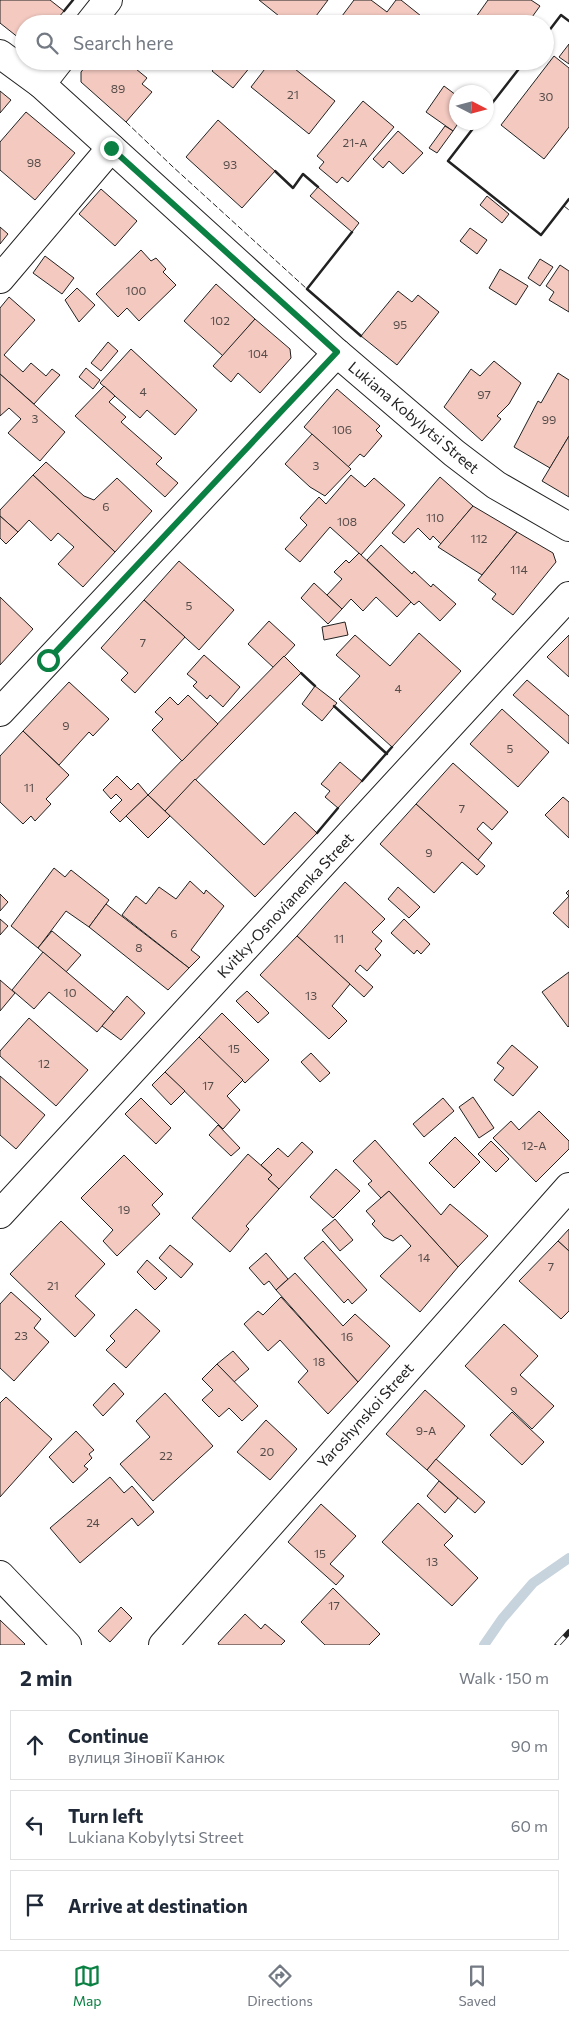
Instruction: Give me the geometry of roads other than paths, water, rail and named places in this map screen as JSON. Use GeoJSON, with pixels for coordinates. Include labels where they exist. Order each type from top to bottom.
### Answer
{"type":"FeatureCollection","features":[{"type":"Feature","properties":{"kind":"street"},"geometry":{"type":"LineString","coordinates":[[96,15],[108,0]]}},
{"type":"Feature","properties":{"kind":"street","name":"Lukiana Kobylytsi Street"},"geometry":{"type":"LineString","coordinates":[[0,54],[15,65]]}},
{"type":"Feature","properties":{"kind":"street","name":"Lukiana Kobylytsi Street"},"geometry":{"type":"LineString","coordinates":[[22,70],[41,84],[337,352],[454,453],[496,485],[569,527]]}},
{"type":"Feature","properties":{"kind":"street"},"geometry":{"type":"LineString","coordinates":[[41,84],[52,70]]}},
{"type":"Feature","properties":{"kind":"street"},"geometry":{"type":"LineString","coordinates":[[0,278],[111,148]]}},
{"type":"Feature","properties":{"kind":"street"},"geometry":{"type":"LineString","coordinates":[[0,712],[337,352]]}},
{"type":"Feature","properties":{"kind":"street","name":"Kvitky-Osnovianenka Street"},"geometry":{"type":"LineString","coordinates":[[0,1214],[569,596]]}},
{"type":"Feature","properties":{"kind":"street","name":"Yaroshynskoi Street"},"geometry":{"type":"LineString","coordinates":[[163,1645],[569,1187]]}},
{"type":"Feature","properties":{"kind":"street"},"geometry":{"type":"LineString","coordinates":[[0,1574],[67,1645]]}},
{"type":"Feature","properties":{"kind":"waterway"},"geometry":{"type":"LineString","coordinates":[[484,1645],[502,1619],[533,1583],[569,1558]]}},
{"type":"Feature","properties":{"kind":"railway"},"geometry":{"type":"LineString","coordinates":[[557,1645],[569,1632]]}}]}
